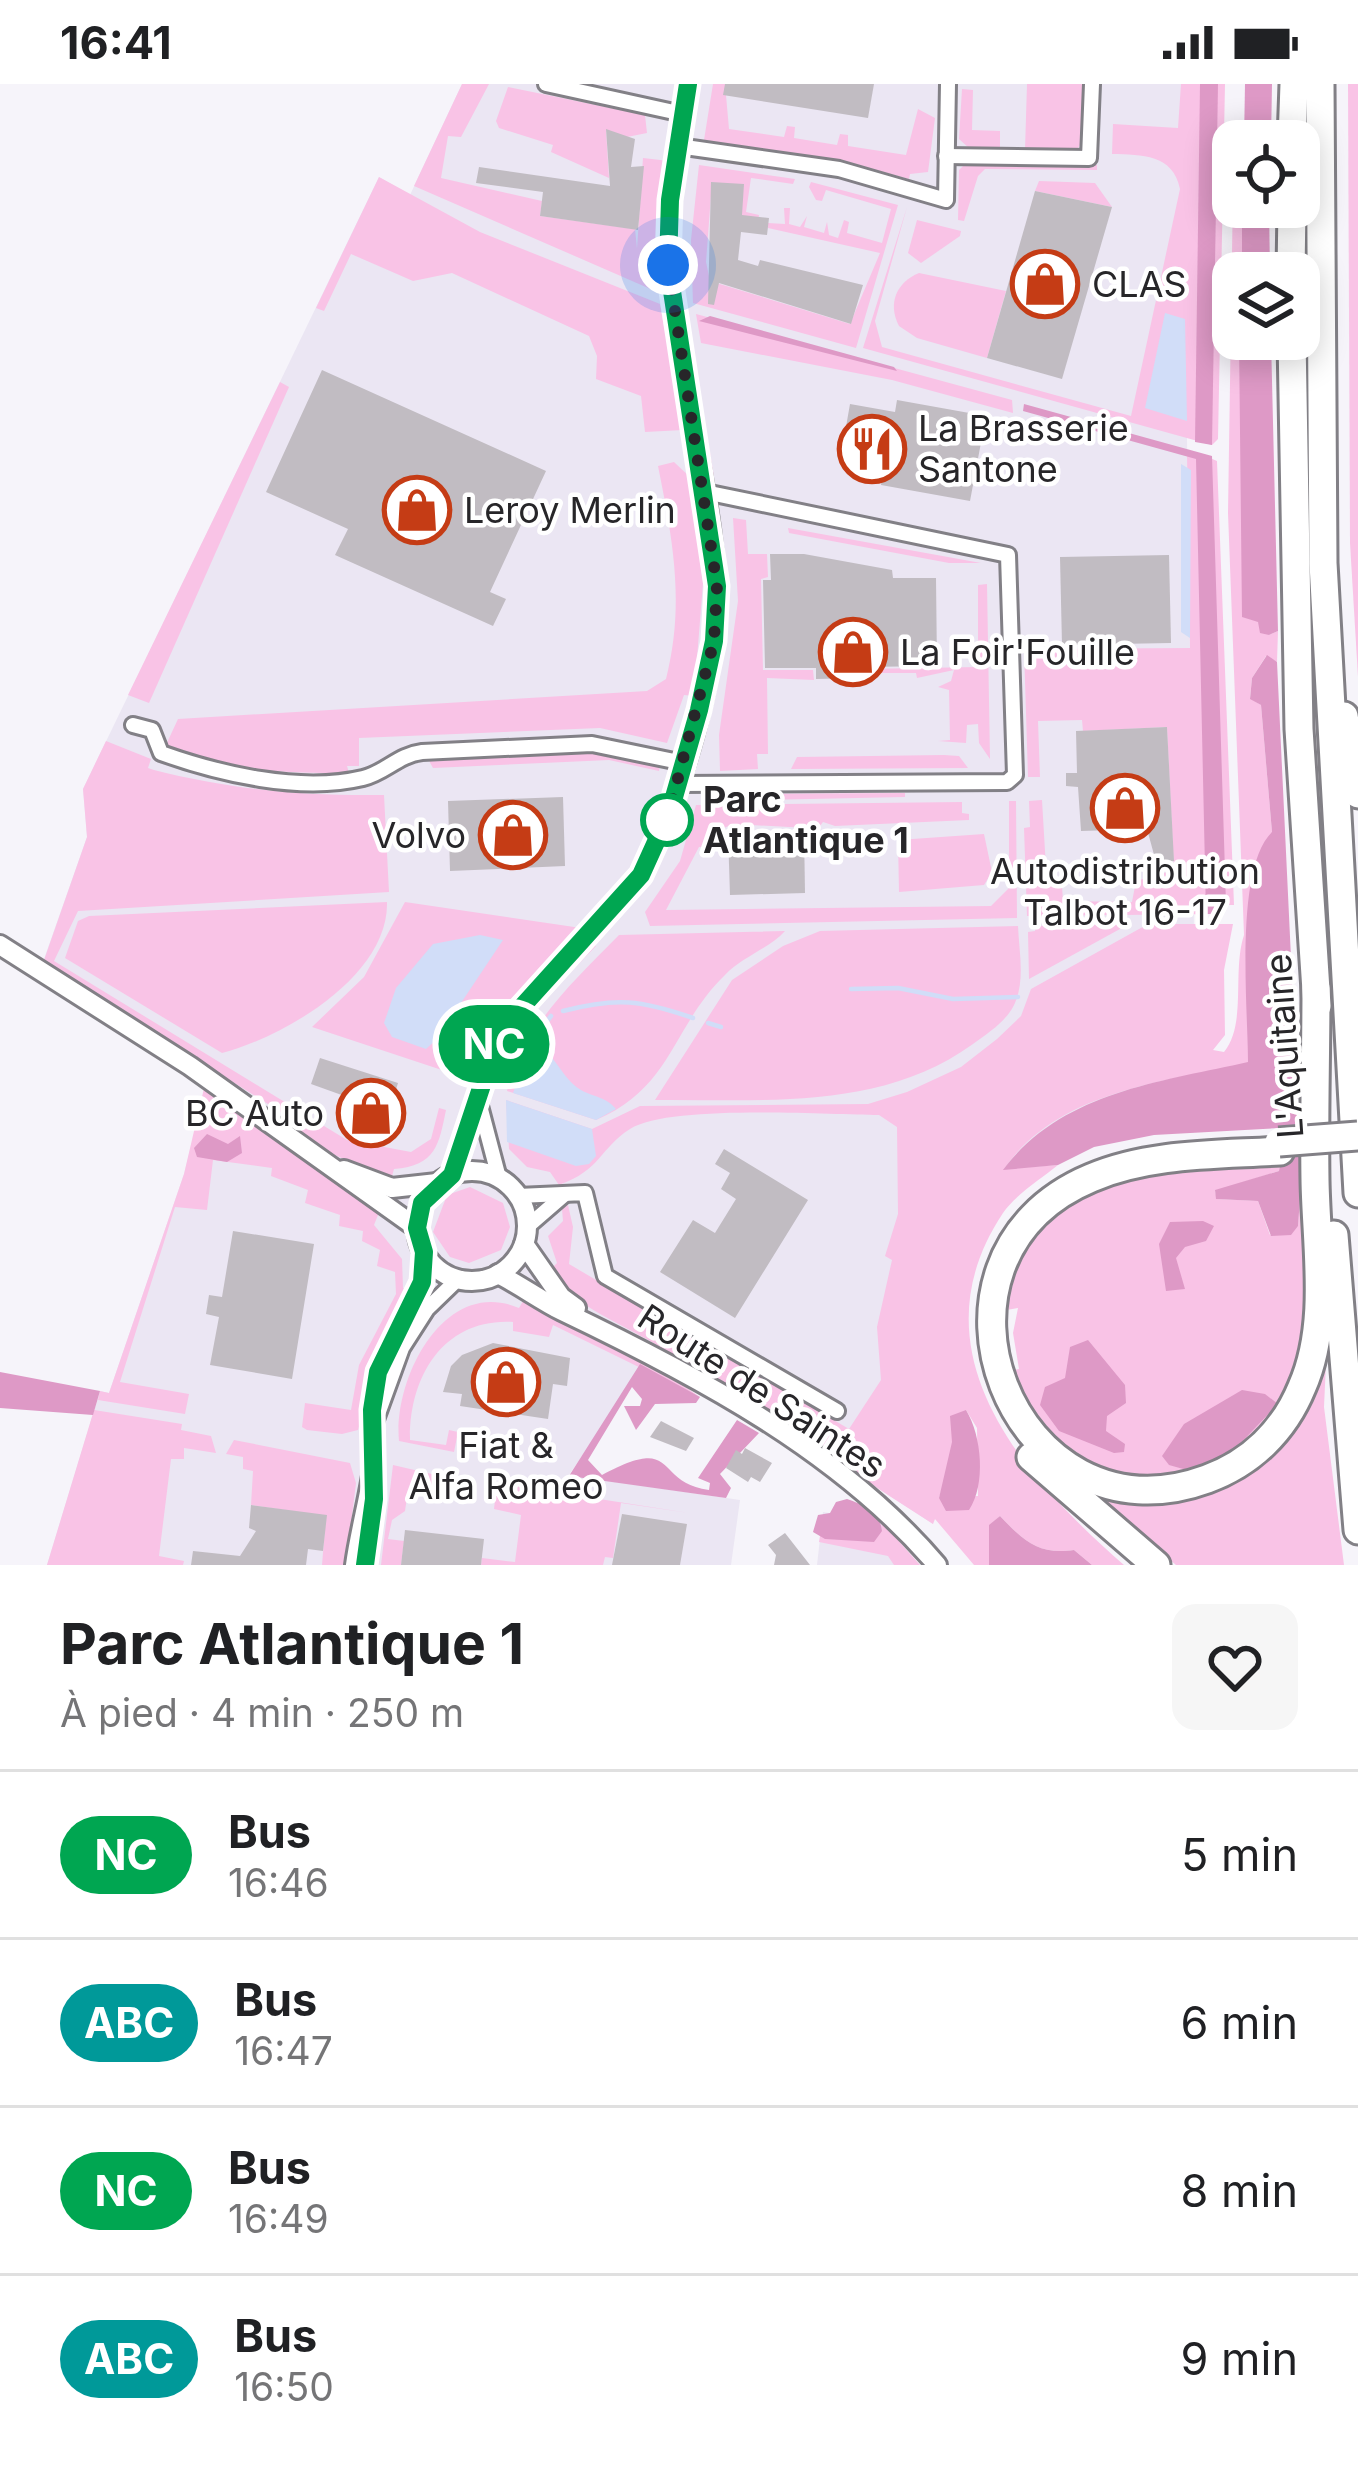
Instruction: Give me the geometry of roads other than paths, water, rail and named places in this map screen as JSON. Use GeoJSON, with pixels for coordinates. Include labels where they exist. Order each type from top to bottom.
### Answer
{"type":"FeatureCollection","features":[{"type":"Feature","properties":{"kind":"highway"},"geometry":{"type":"LineString","coordinates":[[1293,120],[1294,84]]}},
{"type":"Feature","properties":{"kind":"highway","name":"L'Aquitaine"},"geometry":{"type":"LineString","coordinates":[[1320,84],[1323,563],[1358,1193]]}},
{"type":"Feature","properties":{"kind":"highway","name":"L'Aquitaine"},"geometry":{"type":"LineString","coordinates":[[1292,360],[1300,729],[1358,1530]]}},
{"type":"Feature","properties":{"kind":"highway"},"geometry":{"type":"LineString","coordinates":[[1323,563],[1358,794]]}},
{"type":"Feature","properties":{"kind":"highway"},"geometry":{"type":"LineString","coordinates":[[1316,988],[1318,1290],[1315,1344],[1302,1389],[1268,1442],[1232,1469],[1198,1483],[1160,1489],[1117,1485],[1060,1461],[1016,1414],[993,1355],[994,1290],[1020,1234],[1052,1201],[1113,1169],[1280,1146],[1358,1136]]}},
{"type":"Feature","properties":{"kind":"highway"},"geometry":{"type":"LineString","coordinates":[[1156,1565],[1042,1468],[1002,1416],[980,1354],[982,1288],[1016,1220],[1049,1188],[1079,1170],[1145,1151],[1358,1145]]}},
{"type":"Feature","properties":{"kind":"street"},"geometry":{"type":"LineString","coordinates":[[546,84],[683,114]]}},
{"type":"Feature","properties":{"kind":"street"},"geometry":{"type":"LineString","coordinates":[[353,1565],[370,1474],[378,1372],[412,1312],[422,1282],[424,1252],[417,1228],[422,1203],[445,1179],[500,1031],[641,875],[679,784],[714,641],[717,586],[671,303],[668,233],[688,84]]}},
{"type":"Feature","properties":{"kind":"street"},"geometry":{"type":"LineString","coordinates":[[678,146],[839,169],[946,200],[948,84]]}},
{"type":"Feature","properties":{"kind":"street"},"geometry":{"type":"LineString","coordinates":[[946,156],[1089,158],[1092,84]]}},
{"type":"Feature","properties":{"kind":"street"},"geometry":{"type":"LineString","coordinates":[[679,784],[1007,782],[1015,775],[1008,555],[1002,549],[705,493]]}},
{"type":"Feature","properties":{"kind":"street"},"geometry":{"type":"LineString","coordinates":[[133,725],[152,730],[161,753],[272,779],[364,778],[400,757],[422,752],[592,744],[684,763]]}},
{"type":"Feature","properties":{"kind":"street"},"geometry":{"type":"LineString","coordinates":[[0,945],[190,1066],[417,1228]]}},
{"type":"Feature","properties":{"kind":"street"},"geometry":{"type":"LineString","coordinates":[[479,1096],[482,1129],[499,1178]]}},
{"type":"Feature","properties":{"kind":"street"},"geometry":{"type":"LineString","coordinates":[[312,1154],[392,1188],[484,1172],[499,1178],[518,1196],[526,1235],[561,1297],[599,1326]]}},
{"type":"Feature","properties":{"kind":"street"},"geometry":{"type":"LineString","coordinates":[[518,1196],[585,1193],[592,1205],[605,1276],[837,1411]]}},
{"type":"Feature","properties":{"kind":"street"},"geometry":{"type":"LineString","coordinates":[[498,1274],[564,1195]]}},
{"type":"Feature","properties":{"kind":"street"},"geometry":{"type":"LineString","coordinates":[[424,1252],[458,1279]]}},
{"type":"Feature","properties":{"kind":"street"},"geometry":{"type":"LineString","coordinates":[[374,1425],[402,1348],[427,1309],[458,1279],[498,1274],[599,1326]]}},
{"type":"Feature","properties":{"kind":"street","name":"Route de Saintes"},"geometry":{"type":"LineString","coordinates":[[599,1326],[715,1390],[848,1480],[893,1516],[937,1565]]}},
{"type":"Feature","properties":{"kind":"street"},"geometry":{"type":"LineString","coordinates":[[364,1565],[374,1499],[370,1474]]}},
{"type":"Feature","properties":{"kind":"water"},"geometry":{"type":"Polygon","coordinates":[[[1165,313],[1185,319],[1187,421],[1145,408],[1165,313]]]}},
{"type":"Feature","properties":{"kind":"water"},"geometry":{"type":"Polygon","coordinates":[[[1181,464],[1191,470],[1190,638],[1181,632],[1181,464]]]}},
{"type":"Feature","properties":{"kind":"water"},"geometry":{"type":"Polygon","coordinates":[[[480,935],[503,940],[437,1039],[426,1049],[392,1037],[384,1023],[396,988],[433,944],[480,935]]]}},
{"type":"Feature","properties":{"kind":"water"},"geometry":{"type":"Polygon","coordinates":[[[530,1043],[546,1052],[574,1085],[616,1109],[596,1120],[513,1093],[530,1043]]]}},
{"type":"Feature","properties":{"kind":"water"},"geometry":{"type":"Polygon","coordinates":[[[506,1100],[592,1129],[596,1156],[589,1164],[576,1166],[507,1142],[506,1100]]]}},
{"type":"Feature","properties":{"kind":"waterway"},"geometry":{"type":"LineString","coordinates":[[851,989],[898,988],[953,999],[1018,997]]}},
{"type":"Feature","properties":{"kind":"waterway"},"geometry":{"type":"LineString","coordinates":[[563,1011],[629,1002],[693,1018]]}},
{"type":"Feature","properties":{"kind":"waterway"},"geometry":{"type":"LineString","coordinates":[[530,1043],[551,1016]]}},
{"type":"Feature","properties":{"kind":"waterway"},"geometry":{"type":"LineString","coordinates":[[708,1023],[721,1027]]}},
{"type":"Feature","properties":{"kind":"place","name":"CLAS"},"geometry":{"type":"Point","coordinates":[1045,284]}},
{"type":"Feature","properties":{"kind":"place","name":"La Brasserie Santone"},"geometry":{"type":"Point","coordinates":[872,449]}},
{"type":"Feature","properties":{"kind":"place","name":"Leroy Merlin"},"geometry":{"type":"Point","coordinates":[417,510]}},
{"type":"Feature","properties":{"kind":"place","name":"La Foir'Fouille"},"geometry":{"type":"Point","coordinates":[853,652]}},
{"type":"Feature","properties":{"kind":"place","name":"Autodistribution Talbot 16-17"},"geometry":{"type":"Point","coordinates":[1125,808]}},
{"type":"Feature","properties":{"kind":"place","name":"Parc Atlantique 1"},"geometry":{"type":"Point","coordinates":[667,820]}},
{"type":"Feature","properties":{"kind":"place","name":"Volvo"},"geometry":{"type":"Point","coordinates":[513,835]}},
{"type":"Feature","properties":{"kind":"place","name":"BC Auto"},"geometry":{"type":"Point","coordinates":[371,1113]}},
{"type":"Feature","properties":{"kind":"place","name":"Fiat & Alfa Romeo"},"geometry":{"type":"Point","coordinates":[506,1382]}}]}
